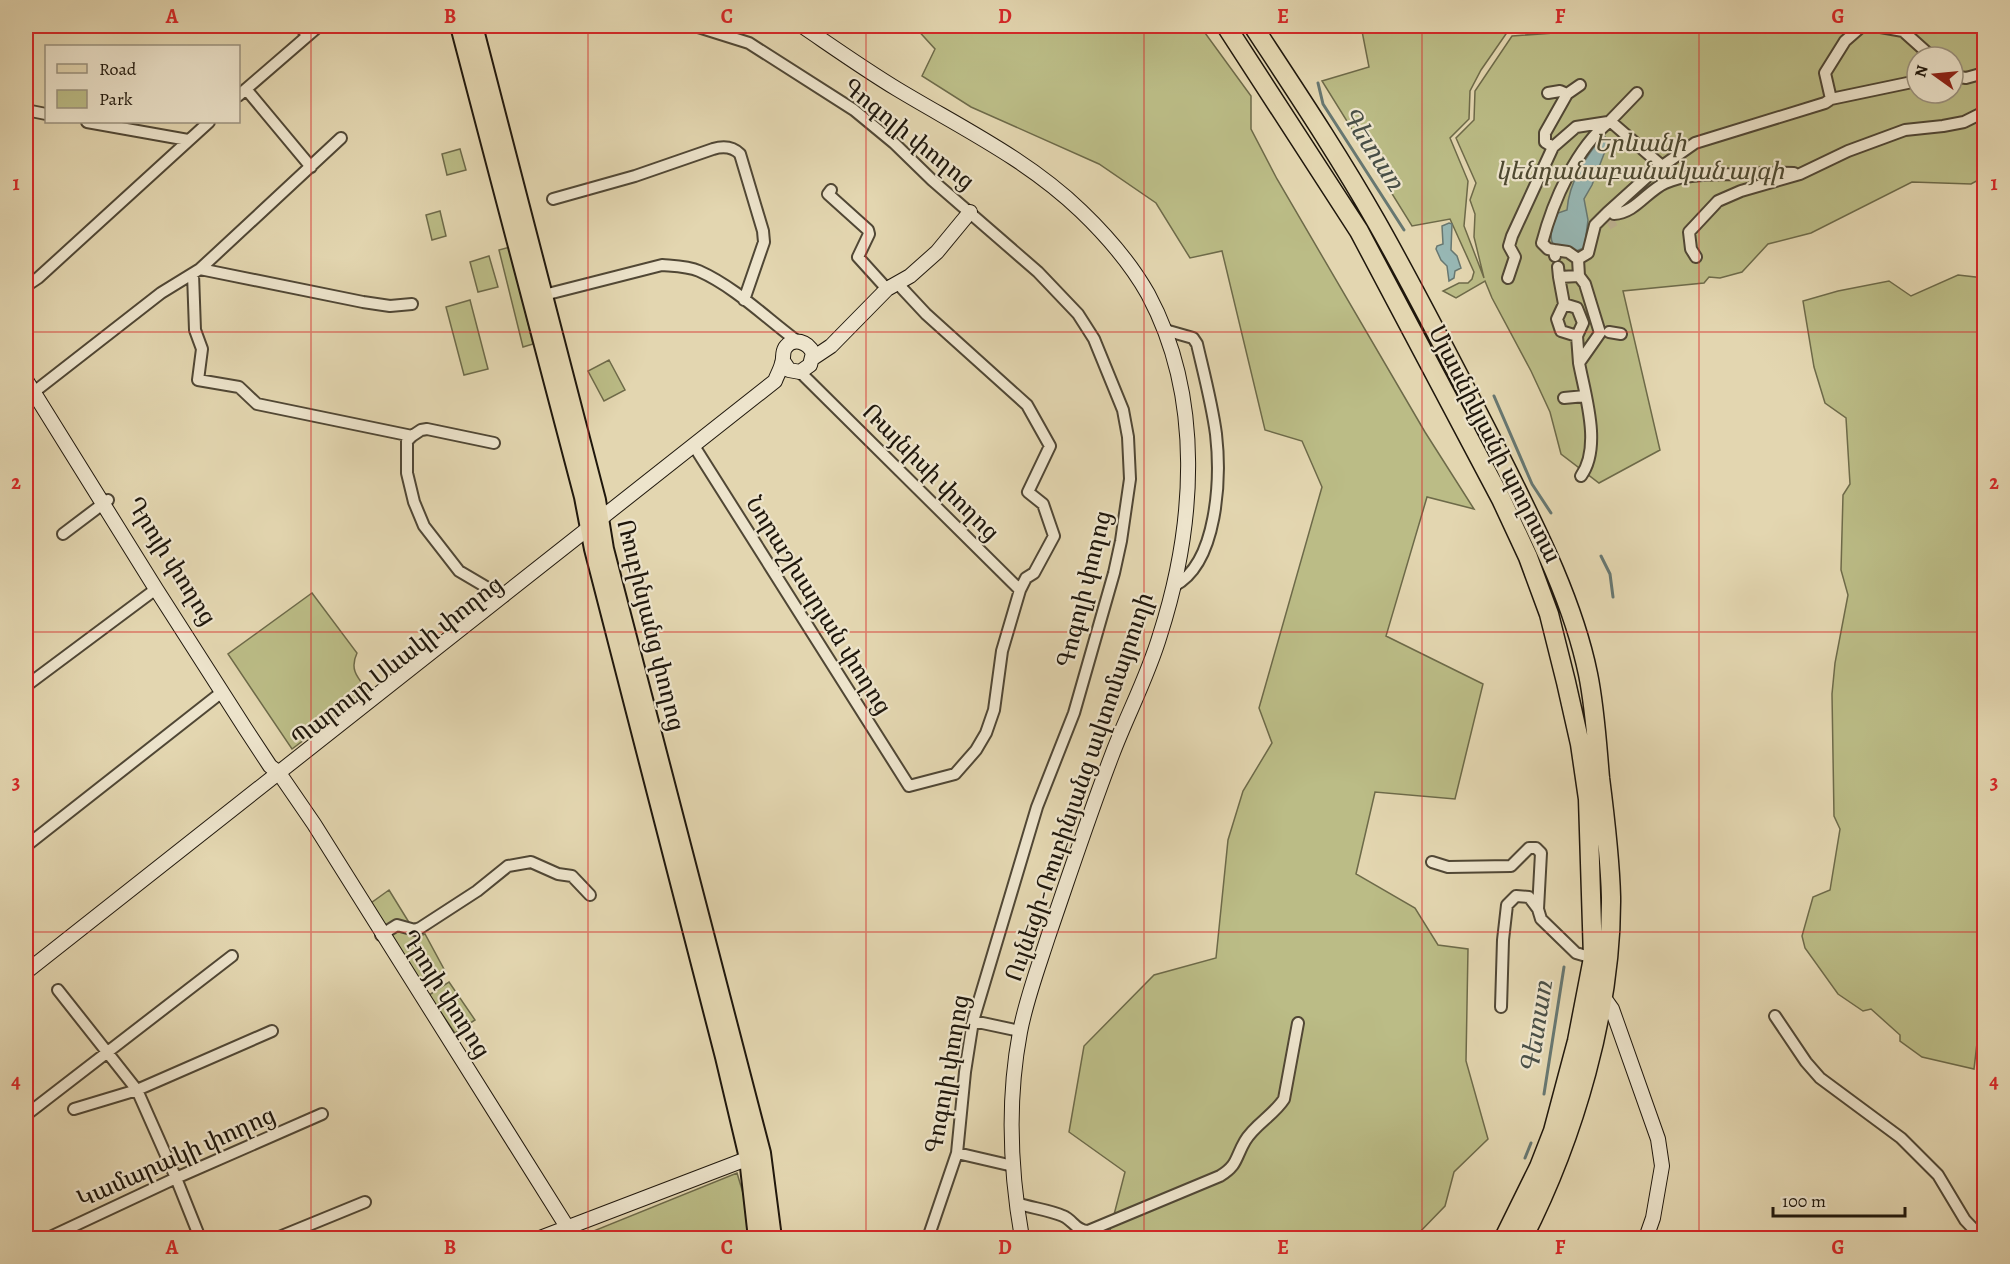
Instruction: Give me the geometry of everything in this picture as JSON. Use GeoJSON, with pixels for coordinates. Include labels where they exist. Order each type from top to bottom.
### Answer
{"type":"FeatureCollection","features":[{"type":"Feature","properties":{"kind":"highway","name":"Մյասնիկյանի պողոտա"},"geometry":{"type":"LineString","coordinates":[[1226,26],[1359,231],[1496,489],[1528,557],[1549,614],[1580,744],[1588,799],[1593,958],[1577,1041],[1553,1131],[1539,1167],[1504,1239]]}},
{"type":"Feature","properties":{"kind":"highway","name":"Մյասնիկյանի պողոտա"},"geometry":{"type":"LineString","coordinates":[[1253,26],[1380,228],[1465,386],[1519,493],[1571,613],[1588,674],[1604,808],[1611,896],[1609,937],[1602,995],[1591,1055],[1568,1136],[1554,1174],[1523,1239]]}},
{"type":"Feature","properties":{"kind":"main road","name":"Ռուբինյանց փողոց"},"geometry":{"type":"LineString","coordinates":[[459,26],[583,497],[595,529],[755,1156],[773,1239]]}},
{"type":"Feature","properties":{"kind":"main road","name":"Ռուբինյանց փողոց"},"geometry":{"type":"LineString","coordinates":[[474,26],[597,500],[595,529]]}},
{"type":"Feature","properties":{"kind":"main road","name":"Ռուբինյանց փողոց"},"geometry":{"type":"LineString","coordinates":[[755,1156],[757,1239]]}},
{"type":"Feature","properties":{"kind":"street"},"geometry":{"type":"LineString","coordinates":[[299,26],[308,35]]}},
{"type":"Feature","properties":{"kind":"street"},"geometry":{"type":"LineString","coordinates":[[311,166],[242,92],[319,26]]}},
{"type":"Feature","properties":{"kind":"street","name":"Գոգոլի փողոց"},"geometry":{"type":"LineString","coordinates":[[695,26],[749,43],[854,110],[1038,272],[1078,314],[1094,339],[1123,410],[1128,437],[1130,478],[1114,573],[1074,713],[1037,807],[973,1021],[965,1072],[957,1153],[928,1239]]}},
{"type":"Feature","properties":{"kind":"street","name":"Ուլնեցի-Ռուբինյանց ավտոմայրուղի"},"geometry":{"type":"LineString","coordinates":[[802,26],[860,66],[1023,162],[1084,213],[1132,270],[1148,294],[1165,330],[1182,392],[1187,433],[1186,502],[1174,586],[1153,657],[1089,815],[1032,986],[1020,1030],[1012,1100],[1013,1166],[1022,1239]]}},
{"type":"Feature","properties":{"kind":"street"},"geometry":{"type":"LineString","coordinates":[[1831,99],[1825,73],[1845,41],[1861,27],[1875,26],[1903,31],[1919,45]]}},
{"type":"Feature","properties":{"kind":"street"},"geometry":{"type":"LineString","coordinates":[[1965,78],[1984,73]]}},
{"type":"Feature","properties":{"kind":"street"},"geometry":{"type":"LineString","coordinates":[[1578,259],[1588,253],[1595,225],[1648,176],[1695,143],[1825,103],[1831,99],[1905,84]]}},
{"type":"Feature","properties":{"kind":"street"},"geometry":{"type":"LineString","coordinates":[[1553,147],[1545,142],[1545,133],[1567,94],[1580,85]]}},
{"type":"Feature","properties":{"kind":"street"},"geometry":{"type":"LineString","coordinates":[[1548,93],[1560,91],[1567,94]]}},
{"type":"Feature","properties":{"kind":"street"},"geometry":{"type":"LineString","coordinates":[[1577,336],[1561,331],[1557,319],[1563,304],[1557,263],[1542,243],[1556,202],[1580,156],[1600,129],[1636,93]]}},
{"type":"Feature","properties":{"kind":"street"},"geometry":{"type":"LineString","coordinates":[[26,110],[45,114]]}},
{"type":"Feature","properties":{"kind":"street"},"geometry":{"type":"LineString","coordinates":[[1696,257],[1691,249],[1689,232],[1718,201],[1741,191],[1800,174],[1848,151],[1905,130],[1954,124],[1984,112]]}},
{"type":"Feature","properties":{"kind":"street"},"geometry":{"type":"LineString","coordinates":[[1609,121],[1662,166]]}},
{"type":"Feature","properties":{"kind":"street"},"geometry":{"type":"LineString","coordinates":[[1508,278],[1515,258],[1509,246],[1512,236],[1553,147],[1576,128],[1609,121]]}},
{"type":"Feature","properties":{"kind":"street"},"geometry":{"type":"LineString","coordinates":[[93,123],[188,140]]}},
{"type":"Feature","properties":{"kind":"street"},"geometry":{"type":"LineString","coordinates":[[26,286],[38,278],[208,123]]}},
{"type":"Feature","properties":{"kind":"street"},"geometry":{"type":"LineString","coordinates":[[35,391],[161,293],[197,271],[341,138]]}},
{"type":"Feature","properties":{"kind":"street"},"geometry":{"type":"LineString","coordinates":[[553,199],[635,176],[713,149],[735,149],[740,153],[764,231],[764,242],[744,300]]}},
{"type":"Feature","properties":{"kind":"street"},"geometry":{"type":"LineString","coordinates":[[1648,176],[1617,216],[1667,182],[1705,174],[1779,172],[1800,174]]}},
{"type":"Feature","properties":{"kind":"street"},"geometry":{"type":"LineString","coordinates":[[831,190],[828,194],[868,230],[858,257],[926,314],[1027,405],[1050,446],[1028,492],[1043,504],[1054,536],[1034,573],[1026,578],[1020,590]]}},
{"type":"Feature","properties":{"kind":"street"},"geometry":{"type":"LineString","coordinates":[[783,361],[785,366],[805,364],[826,349],[892,286],[910,276],[937,252],[970,212]]}},
{"type":"Feature","properties":{"kind":"street"},"geometry":{"type":"LineString","coordinates":[[1557,263],[1568,252],[1578,259]]}},
{"type":"Feature","properties":{"kind":"street"},"geometry":{"type":"LineString","coordinates":[[1578,259],[1579,274],[1597,308],[1606,332]]}},
{"type":"Feature","properties":{"kind":"street"},"geometry":{"type":"LineString","coordinates":[[1557,263],[1579,274]]}},
{"type":"Feature","properties":{"kind":"street"},"geometry":{"type":"LineString","coordinates":[[544,295],[662,265],[697,270],[744,300],[779,328],[792,344],[805,343],[805,364]]}},
{"type":"Feature","properties":{"kind":"street"},"geometry":{"type":"LineString","coordinates":[[197,271],[363,302],[390,306],[412,304]]}},
{"type":"Feature","properties":{"kind":"street"},"geometry":{"type":"LineString","coordinates":[[197,271],[195,330],[202,349],[198,380],[239,387],[257,404],[412,436]]}},
{"type":"Feature","properties":{"kind":"street"},"geometry":{"type":"LineString","coordinates":[[1563,304],[1577,308],[1583,323],[1577,336],[1579,363],[1590,421],[1591,456],[1581,476]]}},
{"type":"Feature","properties":{"kind":"street"},"geometry":{"type":"LineString","coordinates":[[1580,315],[1597,308]]}},
{"type":"Feature","properties":{"kind":"street"},"geometry":{"type":"LineString","coordinates":[[1165,330],[1193,338],[1197,344],[1216,434],[1218,473],[1213,520],[1204,550],[1185,580],[1174,586]]}},
{"type":"Feature","properties":{"kind":"street"},"geometry":{"type":"LineString","coordinates":[[1606,332],[1621,334]]}},
{"type":"Feature","properties":{"kind":"street"},"geometry":{"type":"LineString","coordinates":[[1579,363],[1606,332]]}},
{"type":"Feature","properties":{"kind":"street","name":"Պարույր Սևակի փողոց"},"geometry":{"type":"LineString","coordinates":[[696,449],[775,381],[783,361],[784,351],[792,344]]}},
{"type":"Feature","properties":{"kind":"street","name":"Պարույր Սևակի փողոց"},"geometry":{"type":"LineString","coordinates":[[26,972],[281,776],[696,449],[781,386],[805,364]]}},
{"type":"Feature","properties":{"kind":"street","name":"Ռայնիսի փողոց"},"geometry":{"type":"LineString","coordinates":[[805,364],[813,383],[1020,590]]}},
{"type":"Feature","properties":{"kind":"street","name":"Դրոյի փողոց"},"geometry":{"type":"LineString","coordinates":[[26,372],[35,391]]}},
{"type":"Feature","properties":{"kind":"street","name":"Դրոյի փողոց"},"geometry":{"type":"LineString","coordinates":[[26,380],[314,824],[381,935],[571,1234]]}},
{"type":"Feature","properties":{"kind":"street"},"geometry":{"type":"LineString","coordinates":[[1564,398],[1585,396]]}},
{"type":"Feature","properties":{"kind":"street"},"geometry":{"type":"LineString","coordinates":[[494,443],[427,429],[421,430],[407,441],[406,473],[424,526],[459,571],[504,596]]}},
{"type":"Feature","properties":{"kind":"street","name":"Նորաշխարյան փողոց"},"geometry":{"type":"LineString","coordinates":[[696,449],[909,786],[955,774],[976,750],[986,733],[994,710],[1002,651],[1020,590]]}},
{"type":"Feature","properties":{"kind":"street"},"geometry":{"type":"LineString","coordinates":[[63,534],[106,502]]}},
{"type":"Feature","properties":{"kind":"street","name":"Դրոյի փողոց"},"geometry":{"type":"LineString","coordinates":[[106,502],[156,589],[270,766],[281,776]]}},
{"type":"Feature","properties":{"kind":"street","name":"Պարույր Սևակի փողոց"},"geometry":{"type":"LineString","coordinates":[[26,984],[504,596],[595,529]]}},
{"type":"Feature","properties":{"kind":"street"},"geometry":{"type":"LineString","coordinates":[[26,686],[156,589]]}},
{"type":"Feature","properties":{"kind":"street"},"geometry":{"type":"LineString","coordinates":[[26,846],[222,692]]}},
{"type":"Feature","properties":{"kind":"street"},"geometry":{"type":"LineString","coordinates":[[1432,862],[1448,867],[1510,866],[1529,848],[1536,848],[1541,853],[1538,909],[1541,919],[1576,953],[1593,958]]}},
{"type":"Feature","properties":{"kind":"street"},"geometry":{"type":"LineString","coordinates":[[381,935],[397,925],[415,930],[420,928],[477,891],[508,867],[531,862],[558,874],[572,876],[590,896]]}},
{"type":"Feature","properties":{"kind":"street"},"geometry":{"type":"LineString","coordinates":[[1501,1007],[1503,940],[1507,905],[1516,896],[1529,897],[1538,909]]}},
{"type":"Feature","properties":{"kind":"street"},"geometry":{"type":"LineString","coordinates":[[26,1115],[232,956]]}},
{"type":"Feature","properties":{"kind":"street"},"geometry":{"type":"LineString","coordinates":[[58,990],[136,1090],[176,1178],[200,1239]]}},
{"type":"Feature","properties":{"kind":"street"},"geometry":{"type":"LineString","coordinates":[[1602,995],[1612,1009],[1658,1139],[1662,1166],[1653,1218],[1646,1239]]}},
{"type":"Feature","properties":{"kind":"street"},"geometry":{"type":"LineString","coordinates":[[1775,1016],[1806,1062],[1820,1078],[1901,1138],[1938,1175],[1965,1220],[1982,1239]]}},
{"type":"Feature","properties":{"kind":"street"},"geometry":{"type":"LineString","coordinates":[[973,1021],[1020,1030]]}},
{"type":"Feature","properties":{"kind":"street"},"geometry":{"type":"LineString","coordinates":[[1016,1203],[1063,1216],[1079,1229],[1088,1232],[1232,1169],[1246,1139],[1280,1106],[1284,1098],[1298,1023]]}},
{"type":"Feature","properties":{"kind":"street"},"geometry":{"type":"LineString","coordinates":[[74,1109],[136,1090],[272,1031]]}},
{"type":"Feature","properties":{"kind":"street","name":"Կամարակի փողոց"},"geometry":{"type":"LineString","coordinates":[[48,1239],[176,1178],[322,1114]]}},
{"type":"Feature","properties":{"kind":"street"},"geometry":{"type":"LineString","coordinates":[[957,1153],[1013,1166]]}},
{"type":"Feature","properties":{"kind":"street"},"geometry":{"type":"LineString","coordinates":[[540,1239],[571,1234],[755,1156]]}},
{"type":"Feature","properties":{"kind":"street"},"geometry":{"type":"LineString","coordinates":[[277,1239],[365,1202]]}},
{"type":"Feature","properties":{"kind":"green space"},"geometry":{"type":"Polygon","coordinates":[[[914,26],[1200,26],[1251,96],[1251,129],[1277,179],[1425,432],[1474,509],[1427,497],[1386,636],[1483,684],[1455,799],[1375,792],[1356,874],[1415,908],[1438,945],[1468,949],[1466,1061],[1488,1139],[1454,1172],[1445,1206],[1414,1238],[1108,1238],[1125,1172],[1069,1132],[1084,1046],[1154,975],[1216,958],[1228,840],[1243,791],[1272,743],[1259,708],[1322,487],[1302,441],[1265,430],[1222,251],[1190,258],[1156,203],[1099,164],[971,107],[922,76],[935,49],[914,26]]]}},
{"type":"Feature","properties":{"kind":"green space","name":"Երևանի կենդանաբանական այգի"},"geometry":{"type":"Polygon","coordinates":[[[1361,26],[1550,26],[1508,31],[1481,70],[1470,91],[1469,119],[1450,138],[1468,181],[1464,226],[1484,278],[1474,237],[1475,214],[1470,200],[1476,183],[1456,138],[1474,120],[1475,91],[1512,36],[1630,26],[1984,26],[1984,177],[1971,184],[1912,182],[1811,233],[1768,244],[1742,272],[1720,278],[1709,277],[1704,283],[1623,291],[1660,450],[1599,483],[1561,454],[1550,412],[1485,281],[1456,298],[1443,291],[1459,283],[1468,283],[1474,272],[1450,219],[1412,226],[1322,81],[1369,67],[1361,26]]]}},
{"type":"Feature","properties":{"kind":"green space"},"geometry":{"type":"Polygon","coordinates":[[[460,149],[466,170],[447,175],[442,154],[460,149]]]}},
{"type":"Feature","properties":{"kind":"green space"},"geometry":{"type":"Polygon","coordinates":[[[440,211],[446,236],[432,240],[426,215],[440,211]]]}},
{"type":"Feature","properties":{"kind":"green space"},"geometry":{"type":"Polygon","coordinates":[[[510,247],[533,344],[523,347],[499,250],[510,247]]]}},
{"type":"Feature","properties":{"kind":"green space"},"geometry":{"type":"Polygon","coordinates":[[[489,256],[498,287],[478,292],[470,262],[489,256]]]}},
{"type":"Feature","properties":{"kind":"green space"},"geometry":{"type":"Polygon","coordinates":[[[1958,275],[1984,278],[1984,1014],[1980,1017],[1974,1069],[1922,1057],[1900,1041],[1900,1035],[1871,1009],[1863,1011],[1838,994],[1805,948],[1802,936],[1813,897],[1830,890],[1840,829],[1834,816],[1832,694],[1835,663],[1848,595],[1841,570],[1843,495],[1850,484],[1846,418],[1825,403],[1814,367],[1803,301],[1838,291],[1889,281],[1911,296],[1958,275]]]}},
{"type":"Feature","properties":{"kind":"green space"},"geometry":{"type":"Polygon","coordinates":[[[470,300],[488,369],[464,375],[446,307],[470,300]]]}},
{"type":"Feature","properties":{"kind":"green space"},"geometry":{"type":"Polygon","coordinates":[[[609,360],[625,390],[604,401],[588,371],[609,360]]]}},
{"type":"Feature","properties":{"kind":"green space"},"geometry":{"type":"Polygon","coordinates":[[[312,593],[357,653],[354,669],[368,691],[292,749],[228,654],[312,593]]]}},
{"type":"Feature","properties":{"kind":"green space"},"geometry":{"type":"Polygon","coordinates":[[[389,890],[418,937],[425,934],[445,971],[422,984],[371,903],[389,890]]]}},
{"type":"Feature","properties":{"kind":"green space"},"geometry":{"type":"Polygon","coordinates":[[[449,982],[475,1020],[455,1033],[429,995],[449,982]]]}},
{"type":"Feature","properties":{"kind":"green space"},"geometry":{"type":"Polygon","coordinates":[[[737,1173],[746,1203],[750,1238],[595,1238],[591,1232],[737,1173]]]}},
{"type":"Feature","properties":{"kind":"water"},"geometry":{"type":"Polygon","coordinates":[[[1603,135],[1609,141],[1592,185],[1584,199],[1588,220],[1586,247],[1574,252],[1553,244],[1552,228],[1558,213],[1567,210],[1575,179],[1603,135]]]}},
{"type":"Feature","properties":{"kind":"water"},"geometry":{"type":"Polygon","coordinates":[[[1452,224],[1451,250],[1457,256],[1461,268],[1455,271],[1454,278],[1449,281],[1447,266],[1436,249],[1437,246],[1443,244],[1442,226],[1452,224]]]}},
{"type":"Feature","properties":{"kind":"waterway","name":"Գետառ"},"geometry":{"type":"LineString","coordinates":[[1318,83],[1323,104],[1404,230]]}},
{"type":"Feature","properties":{"kind":"waterway","name":"Գետառ"},"geometry":{"type":"LineString","coordinates":[[1494,396],[1532,484],[1551,513]]}},
{"type":"Feature","properties":{"kind":"waterway","name":"Գետառ"},"geometry":{"type":"LineString","coordinates":[[1601,556],[1610,574],[1613,597]]}},
{"type":"Feature","properties":{"kind":"waterway","name":"Գետառ"},"geometry":{"type":"LineString","coordinates":[[1544,1094],[1564,967]]}},
{"type":"Feature","properties":{"kind":"waterway","name":"Գետառ"},"geometry":{"type":"LineString","coordinates":[[1525,1158],[1531,1143]]}},
{"type":"Feature","properties":{"kind":"tunnel"},"geometry":{"type":"LineString","coordinates":[[1608,225],[1615,221]]}}]}
